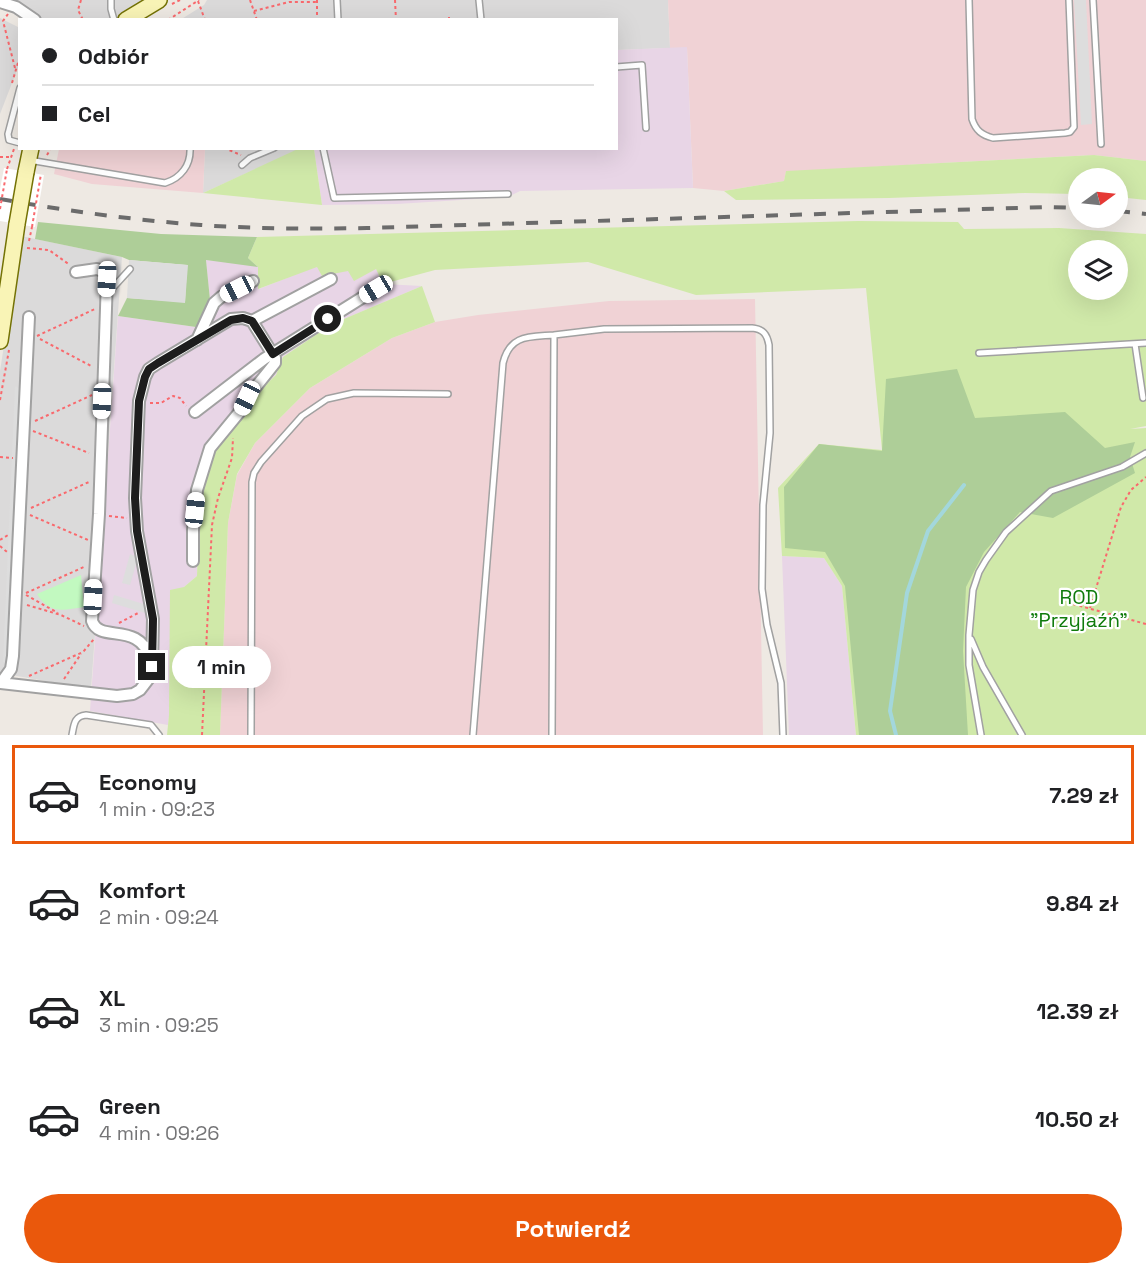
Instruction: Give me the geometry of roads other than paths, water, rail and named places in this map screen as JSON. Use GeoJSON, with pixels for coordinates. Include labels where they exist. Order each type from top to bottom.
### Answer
{"type":"FeatureCollection","features":[{"type":"Feature","properties":{"kind":"street"},"geometry":{"type":"LineString","coordinates":[[129,18],[159,0]]}},
{"type":"Feature","properties":{"kind":"street"},"geometry":{"type":"LineString","coordinates":[[8,5],[31,18]]}},
{"type":"Feature","properties":{"kind":"street"},"geometry":{"type":"LineString","coordinates":[[0,341],[25,225],[32,164]]}},
{"type":"Feature","properties":{"kind":"street"},"geometry":{"type":"LineString","coordinates":[[78,272],[97,269],[105,272],[107,279],[92,621],[94,627],[101,631],[125,634],[137,639],[146,647],[152,662]]}},
{"type":"Feature","properties":{"kind":"street"},"geometry":{"type":"LineString","coordinates":[[252,321],[331,279]]}},
{"type":"Feature","properties":{"kind":"street"},"geometry":{"type":"LineString","coordinates":[[197,340],[214,303],[253,281]]}},
{"type":"Feature","properties":{"kind":"street"},"geometry":{"type":"LineString","coordinates":[[195,412],[273,354],[376,289]]}},
{"type":"Feature","properties":{"kind":"street"},"geometry":{"type":"LineString","coordinates":[[29,317],[12,663],[4,684],[117,696],[132,694],[140,690],[150,677],[153,619],[136,519],[139,398],[149,369],[231,320],[243,318],[252,321],[275,360],[273,366],[247,398],[242,409],[210,448],[197,489],[193,561]]}},
{"type":"Feature","properties":{"kind":"lane"},"geometry":{"type":"LineString","coordinates":[[111,0],[113,18]]}},
{"type":"Feature","properties":{"kind":"lane"},"geometry":{"type":"LineString","coordinates":[[336,0],[338,18]]}},
{"type":"Feature","properties":{"kind":"lane"},"geometry":{"type":"LineString","coordinates":[[479,0],[481,18]]}},
{"type":"Feature","properties":{"kind":"lane"},"geometry":{"type":"LineString","coordinates":[[969,0],[972,119],[976,129],[984,136],[993,138],[1065,133],[1070,132],[1074,127],[1069,0]]}},
{"type":"Feature","properties":{"kind":"lane"},"geometry":{"type":"LineString","coordinates":[[1093,0],[1101,144]]}},
{"type":"Feature","properties":{"kind":"lane"},"geometry":{"type":"LineString","coordinates":[[618,67],[642,65],[646,129]]}},
{"type":"Feature","properties":{"kind":"lane"},"geometry":{"type":"LineString","coordinates":[[18,96],[8,134],[9,140],[18,142]]}},
{"type":"Feature","properties":{"kind":"lane"},"geometry":{"type":"LineString","coordinates":[[32,164],[165,183],[179,176],[186,167],[190,150]]}},
{"type":"Feature","properties":{"kind":"lane"},"geometry":{"type":"LineString","coordinates":[[242,165],[250,158],[269,150]]}},
{"type":"Feature","properties":{"kind":"lane"},"geometry":{"type":"LineString","coordinates":[[323,150],[334,198],[508,194]]}},
{"type":"Feature","properties":{"kind":"lane"},"geometry":{"type":"LineString","coordinates":[[106,299],[130,269]]}},
{"type":"Feature","properties":{"kind":"lane"},"geometry":{"type":"LineString","coordinates":[[473,735],[503,363],[507,349],[518,340],[604,329],[761,329],[768,338],[769,345],[770,408],[769,450],[763,505],[762,589],[767,626],[781,683],[783,735]]}},
{"type":"Feature","properties":{"kind":"lane"},"geometry":{"type":"LineString","coordinates":[[552,735],[554,334]]}},
{"type":"Feature","properties":{"kind":"lane"},"geometry":{"type":"LineString","coordinates":[[980,353],[1146,343]]}},
{"type":"Feature","properties":{"kind":"lane"},"geometry":{"type":"LineString","coordinates":[[1135,344],[1143,398]]}},
{"type":"Feature","properties":{"kind":"lane"},"geometry":{"type":"LineString","coordinates":[[251,735],[252,482],[257,468],[302,416],[327,399],[354,393],[448,394]]}},
{"type":"Feature","properties":{"kind":"lane"},"geometry":{"type":"LineString","coordinates":[[981,735],[969,664],[969,635],[976,581],[986,560],[1006,532],[1051,491],[1122,467],[1146,453]]}},
{"type":"Feature","properties":{"kind":"lane"},"geometry":{"type":"LineString","coordinates":[[969,635],[983,667],[1022,735]]}},
{"type":"Feature","properties":{"kind":"lane"},"geometry":{"type":"LineString","coordinates":[[0,690],[4,684]]}},
{"type":"Feature","properties":{"kind":"lane"},"geometry":{"type":"LineString","coordinates":[[72,735],[75,720],[86,716],[151,725],[159,735]]}},
{"type":"Feature","properties":{"kind":"waterway"},"geometry":{"type":"LineString","coordinates":[[896,735],[890,711],[907,593],[928,531],[964,485]]}},
{"type":"Feature","properties":{"kind":"railway"},"geometry":{"type":"LineString","coordinates":[[0,199],[151,221],[284,228],[367,228],[1068,208]]}},
{"type":"Feature","properties":{"kind":"railway"},"geometry":{"type":"LineString","coordinates":[[1128,212],[1146,214]]}},
{"type":"Feature","properties":{"kind":"park label","name":"ROD \"Przyjaźń\""},"geometry":{"type":"Point","coordinates":[1079,608]}}]}
